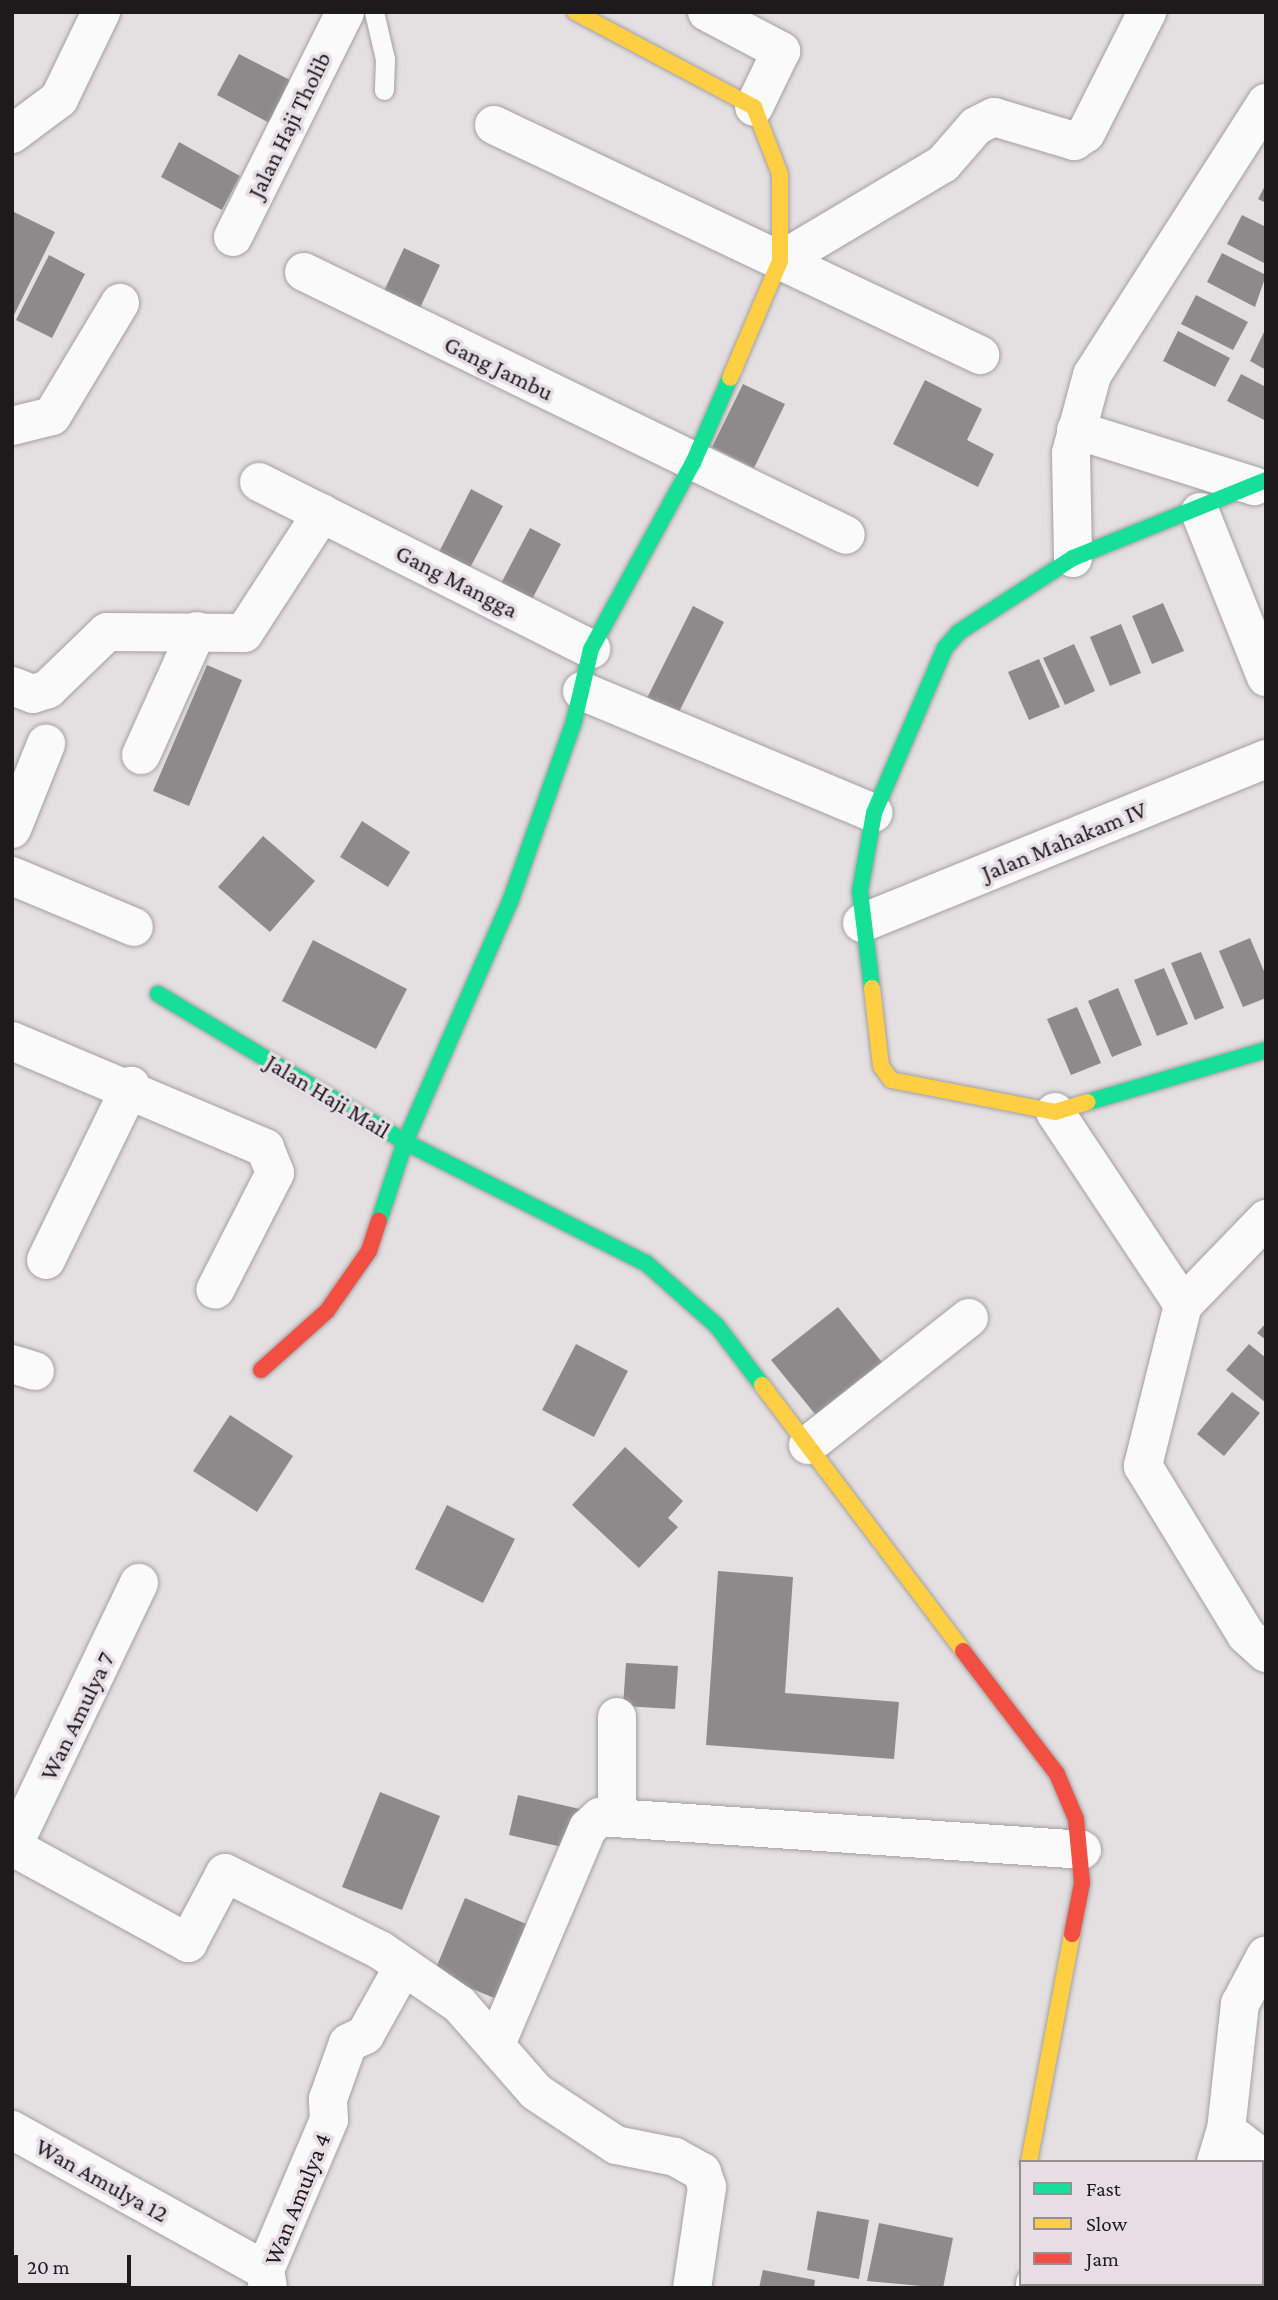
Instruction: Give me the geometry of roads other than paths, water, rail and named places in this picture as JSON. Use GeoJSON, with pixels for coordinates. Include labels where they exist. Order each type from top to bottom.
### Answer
{"type":"FeatureCollection","features":[{"type":"Feature","properties":{"kind":"street"},"geometry":{"type":"LineString","coordinates":[[12,134],[58,99],[101,12]]}},
{"type":"Feature","properties":{"kind":"street","name":"Jalan Haji Tholib"},"geometry":{"type":"LineString","coordinates":[[233,237],[345,12]]}},
{"type":"Feature","properties":{"kind":"street"},"geometry":{"type":"LineString","coordinates":[[575,12],[754,107],[780,174],[780,261],[693,463],[591,649],[582,691],[510,902],[405,1142],[646,1263],[717,1326],[1058,1774],[1082,1850],[1082,1883],[1029,2160]]}},
{"type":"Feature","properties":{"kind":"street"},"geometry":{"type":"LineString","coordinates":[[707,12],[781,51],[754,107]]}},
{"type":"Feature","properties":{"kind":"street"},"geometry":{"type":"LineString","coordinates":[[780,261],[943,164],[975,126],[994,117],[1074,141],[1086,133],[1147,12]]}},
{"type":"Feature","properties":{"kind":"street"},"geometry":{"type":"LineString","coordinates":[[1073,558],[1068,495],[1076,430],[1092,375],[1266,103]]}},
{"type":"Feature","properties":{"kind":"street"},"geometry":{"type":"LineString","coordinates":[[494,125],[980,355]]}},
{"type":"Feature","properties":{"kind":"street","name":"Gang Jambu"},"geometry":{"type":"LineString","coordinates":[[304,272],[846,535]]}},
{"type":"Feature","properties":{"kind":"street"},"geometry":{"type":"LineString","coordinates":[[12,426],[52,416],[120,303]]}},
{"type":"Feature","properties":{"kind":"street"},"geometry":{"type":"LineString","coordinates":[[1076,430],[1260,483]]}},
{"type":"Feature","properties":{"kind":"street","name":"Gang Mangga"},"geometry":{"type":"LineString","coordinates":[[259,482],[591,649]]}},
{"type":"Feature","properties":{"kind":"street"},"geometry":{"type":"LineString","coordinates":[[1260,483],[1200,512],[1073,558],[980,617],[945,648],[874,813],[860,891],[881,1066],[891,1080],[1055,1112],[1266,1050]]}},
{"type":"Feature","properties":{"kind":"street"},"geometry":{"type":"LineString","coordinates":[[1200,512],[1266,677]]}},
{"type":"Feature","properties":{"kind":"street"},"geometry":{"type":"LineString","coordinates":[[12,686],[33,694],[48,689],[107,632],[197,631],[235,636],[251,627],[322,513]]}},
{"type":"Feature","properties":{"kind":"street"},"geometry":{"type":"LineString","coordinates":[[141,755],[197,631]]}},
{"type":"Feature","properties":{"kind":"street"},"geometry":{"type":"LineString","coordinates":[[582,691],[823,794],[874,813]]}},
{"type":"Feature","properties":{"kind":"street"},"geometry":{"type":"LineString","coordinates":[[12,830],[46,744]]}},
{"type":"Feature","properties":{"kind":"street","name":"Jalan Mahakam IV"},"geometry":{"type":"LineString","coordinates":[[862,922],[1266,759]]}},
{"type":"Feature","properties":{"kind":"street"},"geometry":{"type":"LineString","coordinates":[[12,876],[134,927]]}},
{"type":"Feature","properties":{"kind":"street","name":"Jalan Haji Mail"},"geometry":{"type":"LineString","coordinates":[[158,994],[405,1142],[369,1251],[327,1311],[261,1370]]}},
{"type":"Feature","properties":{"kind":"street"},"geometry":{"type":"LineString","coordinates":[[12,1041],[131,1086],[265,1148],[273,1161],[275,1173],[215,1290]]}},
{"type":"Feature","properties":{"kind":"street"},"geometry":{"type":"LineString","coordinates":[[46,1261],[131,1086]]}},
{"type":"Feature","properties":{"kind":"street"},"geometry":{"type":"LineString","coordinates":[[1055,1112],[1183,1305]]}},
{"type":"Feature","properties":{"kind":"street"},"geometry":{"type":"LineString","coordinates":[[1259,1633],[1143,1466],[1183,1305],[1266,1219]]}},
{"type":"Feature","properties":{"kind":"street"},"geometry":{"type":"LineString","coordinates":[[808,1446],[969,1318]]}},
{"type":"Feature","properties":{"kind":"street","name":"Wan Amulya 7"},"geometry":{"type":"LineString","coordinates":[[13,1847],[139,1583]]}},
{"type":"Feature","properties":{"kind":"street"},"geometry":{"type":"LineString","coordinates":[[617,1717],[617,1816]]}},
{"type":"Feature","properties":{"kind":"street"},"geometry":{"type":"LineString","coordinates":[[497,2042],[588,1828],[600,1817],[617,1816],[1082,1850]]}},
{"type":"Feature","properties":{"kind":"street"},"geometry":{"type":"LineString","coordinates":[[13,1847],[188,1943],[225,1872],[403,1967],[459,2004],[497,2042],[536,2092],[616,2145],[675,2157],[702,2172],[707,2187],[692,2288]]}},
{"type":"Feature","properties":{"kind":"street"},"geometry":{"type":"LineString","coordinates":[[1263,2160],[1221,2146],[1240,2004],[1266,1955]]}},
{"type":"Feature","properties":{"kind":"street","name":"Wan Amulya 4"},"geometry":{"type":"LineString","coordinates":[[267,2279],[329,2120],[328,2099],[348,2043],[365,2035],[403,1967]]}},
{"type":"Feature","properties":{"kind":"street","name":"Wan Amulya 12"},"geometry":{"type":"LineString","coordinates":[[12,2130],[267,2279]]}},
{"type":"Feature","properties":{"kind":"lane"},"geometry":{"type":"LineString","coordinates":[[374,12],[385,59],[384,90]]}}]}
